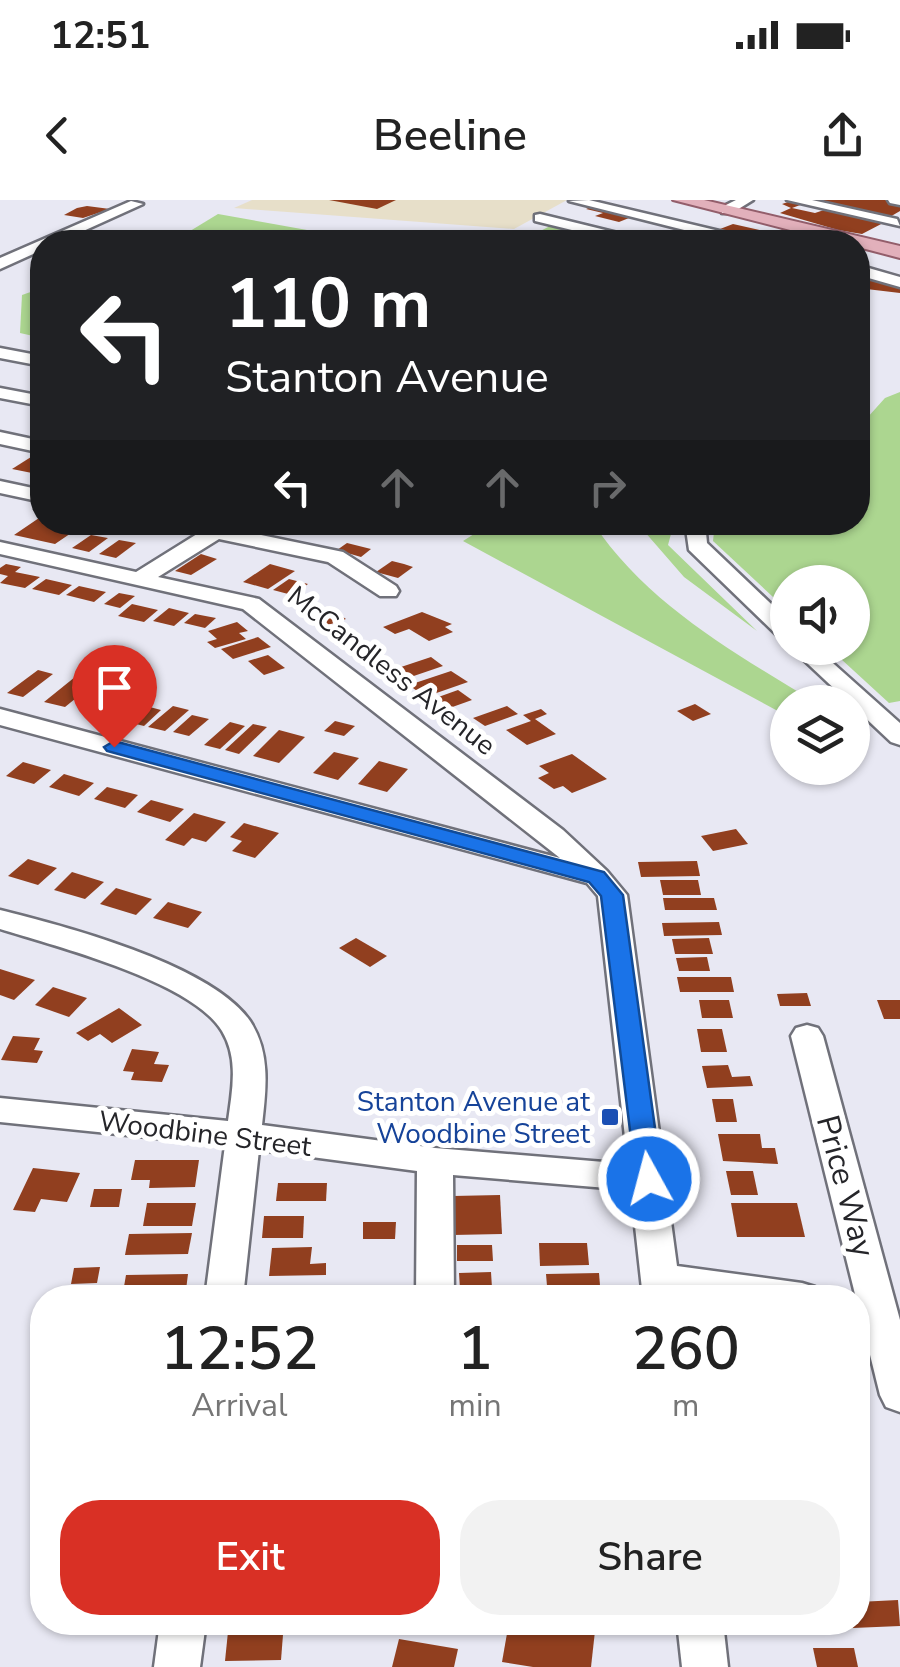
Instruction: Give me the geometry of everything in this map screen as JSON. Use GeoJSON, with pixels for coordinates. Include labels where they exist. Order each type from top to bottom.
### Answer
{"type":"FeatureCollection","features":[{"type":"Feature","properties":{"kind":"main road"},"geometry":{"type":"LineString","coordinates":[[682,200],[801,230]]}},
{"type":"Feature","properties":{"kind":"main road"},"geometry":{"type":"LineString","coordinates":[[870,248],[900,252]]}},
{"type":"Feature","properties":{"kind":"street"},"geometry":{"type":"LineString","coordinates":[[727,210],[746,200]]}},
{"type":"Feature","properties":{"kind":"street"},"geometry":{"type":"LineString","coordinates":[[794,200],[899,222]]}},
{"type":"Feature","properties":{"kind":"street"},"geometry":{"type":"LineString","coordinates":[[588,230],[540,218],[577,201],[698,230]]}},
{"type":"Feature","properties":{"kind":"street"},"geometry":{"type":"LineString","coordinates":[[73,230],[129,202]]}},
{"type":"Feature","properties":{"kind":"street"},"geometry":{"type":"LineString","coordinates":[[870,242],[899,222]]}},
{"type":"Feature","properties":{"kind":"street"},"geometry":{"type":"LineString","coordinates":[[0,264],[30,251]]}},
{"type":"Feature","properties":{"kind":"street"},"geometry":{"type":"LineString","coordinates":[[870,273],[900,282]]}},
{"type":"Feature","properties":{"kind":"street"},"geometry":{"type":"LineString","coordinates":[[0,352],[30,358]]}},
{"type":"Feature","properties":{"kind":"street"},"geometry":{"type":"LineString","coordinates":[[0,393],[30,399]]}},
{"type":"Feature","properties":{"kind":"street"},"geometry":{"type":"LineString","coordinates":[[0,438],[30,444]]}},
{"type":"Feature","properties":{"kind":"street"},"geometry":{"type":"LineString","coordinates":[[0,488],[30,494]]}},
{"type":"Feature","properties":{"kind":"street"},"geometry":{"type":"LineString","coordinates":[[140,578],[209,535]]}},
{"type":"Feature","properties":{"kind":"street"},"geometry":{"type":"LineString","coordinates":[[252,535],[335,557],[388,591]]}},
{"type":"Feature","properties":{"kind":"street"},"geometry":{"type":"LineString","coordinates":[[696,535],[697,545],[770,615]]}},
{"type":"Feature","properties":{"kind":"street","name":"McCandless Avenue"},"geometry":{"type":"LineString","coordinates":[[0,548],[251,604],[266,612],[553,836],[596,877]]}},
{"type":"Feature","properties":{"kind":"street"},"geometry":{"type":"LineString","coordinates":[[822,665],[900,737]]}},
{"type":"Feature","properties":{"kind":"street"},"geometry":{"type":"LineString","coordinates":[[0,717],[596,877],[612,895],[661,1285]]}},
{"type":"Feature","properties":{"kind":"street"},"geometry":{"type":"LineString","coordinates":[[0,919],[154,968],[202,996],[236,1025],[251,1071],[225,1285]]}},
{"type":"Feature","properties":{"kind":"street","name":"Price Way"},"geometry":{"type":"LineString","coordinates":[[807,1036],[900,1395]]}},
{"type":"Feature","properties":{"kind":"street","name":"Woodbine Street"},"geometry":{"type":"LineString","coordinates":[[0,1110],[242,1135],[435,1161],[649,1179]]}},
{"type":"Feature","properties":{"kind":"street"},"geometry":{"type":"LineString","coordinates":[[435,1161],[435,1285]]}},
{"type":"Feature","properties":{"kind":"street"},"geometry":{"type":"LineString","coordinates":[[177,1667],[181,1635]]}},
{"type":"Feature","properties":{"kind":"street"},"geometry":{"type":"LineString","coordinates":[[701,1635],[705,1667]]}},
{"type":"Feature","properties":{"kind":"shaded area"},"geometry":{"type":"Polygon","coordinates":[[[252,200],[567,200],[514,229],[234,208],[252,200]]]}},
{"type":"Feature","properties":{"kind":"green space"},"geometry":{"type":"Polygon","coordinates":[[[218,214],[307,230],[192,230],[218,214]]]}},
{"type":"Feature","properties":{"kind":"green space"},"geometry":{"type":"Polygon","coordinates":[[[552,225],[573,230],[542,230],[552,225]]]}},
{"type":"Feature","properties":{"kind":"green space"},"geometry":{"type":"Polygon","coordinates":[[[30,292],[30,335],[20,333],[22,295],[30,292]]]}},
{"type":"Feature","properties":{"kind":"green space"},"geometry":{"type":"Polygon","coordinates":[[[900,392],[900,701],[889,703],[848,665],[870,665],[870,565],[770,565],[770,594],[713,541],[714,535],[870,535],[870,415],[885,398],[900,392]]]}},
{"type":"Feature","properties":{"kind":"green space"},"geometry":{"type":"Polygon","coordinates":[[[472,535],[602,535],[665,602],[723,645],[788,685],[770,685],[770,707],[463,541],[472,535]]]}},
{"type":"Feature","properties":{"kind":"green space"},"geometry":{"type":"Polygon","coordinates":[[[647,535],[671,535],[668,545],[757,631],[684,577],[647,535]]]}},
{"type":"Feature","properties":{"kind":"building"},"geometry":{"type":"Polygon","coordinates":[[[329,200],[396,200],[377,209],[329,200]]]}},
{"type":"Feature","properties":{"kind":"building"},"geometry":{"type":"Polygon","coordinates":[[[812,200],[885,200],[900,203],[900,211],[888,218],[812,200]]]}},
{"type":"Feature","properties":{"kind":"building"},"geometry":{"type":"Polygon","coordinates":[[[791,201],[803,204],[792,208],[815,213],[827,209],[885,222],[870,230],[838,230],[780,213],[791,208],[782,204],[791,201]]]}},
{"type":"Feature","properties":{"kind":"building"},"geometry":{"type":"Polygon","coordinates":[[[593,206],[634,216],[619,222],[595,216],[603,213],[586,209],[593,206]]]}},
{"type":"Feature","properties":{"kind":"building"},"geometry":{"type":"Polygon","coordinates":[[[77,208],[110,209],[83,218],[64,215],[77,208]]]}},
{"type":"Feature","properties":{"kind":"building"},"geometry":{"type":"Polygon","coordinates":[[[733,224],[760,230],[724,230],[720,229],[733,224]]]}},
{"type":"Feature","properties":{"kind":"building"},"geometry":{"type":"Polygon","coordinates":[[[870,278],[900,284],[900,293],[870,289],[870,278]]]}},
{"type":"Feature","properties":{"kind":"building"},"geometry":{"type":"Polygon","coordinates":[[[30,458],[30,473],[12,469],[30,458]]]}},
{"type":"Feature","properties":{"kind":"building"},"geometry":{"type":"Polygon","coordinates":[[[30,524],[30,535],[68,535],[55,544],[14,535],[30,524]]]}},
{"type":"Feature","properties":{"kind":"building"},"geometry":{"type":"Polygon","coordinates":[[[91,535],[108,538],[89,552],[72,548],[91,535]]]}},
{"type":"Feature","properties":{"kind":"building"},"geometry":{"type":"Polygon","coordinates":[[[119,540],[136,543],[116,558],[99,554],[119,540]]]}},
{"type":"Feature","properties":{"kind":"building"},"geometry":{"type":"Polygon","coordinates":[[[347,543],[371,549],[361,557],[337,550],[347,543]]]}},
{"type":"Feature","properties":{"kind":"building"},"geometry":{"type":"Polygon","coordinates":[[[201,554],[217,559],[191,575],[175,571],[201,554]]]}},
{"type":"Feature","properties":{"kind":"building"},"geometry":{"type":"Polygon","coordinates":[[[392,561],[413,567],[398,578],[376,572],[392,561]]]}},
{"type":"Feature","properties":{"kind":"building"},"geometry":{"type":"Polygon","coordinates":[[[6,564],[21,567],[15,572],[40,577],[25,588],[0,583],[8,576],[0,574],[0,568],[6,564]]]}},
{"type":"Feature","properties":{"kind":"building"},"geometry":{"type":"Polygon","coordinates":[[[270,564],[295,571],[268,589],[243,582],[270,564]]]}},
{"type":"Feature","properties":{"kind":"building"},"geometry":{"type":"Polygon","coordinates":[[[46,579],[72,585],[59,595],[32,589],[46,579]]]}},
{"type":"Feature","properties":{"kind":"building"},"geometry":{"type":"Polygon","coordinates":[[[289,579],[308,584],[292,595],[273,590],[289,579]]]}},
{"type":"Feature","properties":{"kind":"building"},"geometry":{"type":"Polygon","coordinates":[[[79,586],[106,592],[94,602],[66,595],[79,586]]]}},
{"type":"Feature","properties":{"kind":"building"},"geometry":{"type":"Polygon","coordinates":[[[119,593],[135,596],[120,608],[104,604],[119,593]]]}},
{"type":"Feature","properties":{"kind":"building"},"geometry":{"type":"Polygon","coordinates":[[[132,604],[158,610],[144,622],[118,616],[132,604]]]}},
{"type":"Feature","properties":{"kind":"building"},"geometry":{"type":"Polygon","coordinates":[[[169,608],[189,613],[174,626],[153,621],[169,608]]]}},
{"type":"Feature","properties":{"kind":"building"},"geometry":{"type":"Polygon","coordinates":[[[334,611],[346,619],[319,628],[308,620],[334,611]]]}},
{"type":"Feature","properties":{"kind":"building"},"geometry":{"type":"Polygon","coordinates":[[[422,612],[452,624],[445,627],[453,632],[429,641],[409,629],[395,634],[383,627],[422,612]]]}},
{"type":"Feature","properties":{"kind":"building"},"geometry":{"type":"Polygon","coordinates":[[[195,614],[216,618],[205,628],[184,623],[195,614]]]}},
{"type":"Feature","properties":{"kind":"building"},"geometry":{"type":"Polygon","coordinates":[[[237,622],[248,631],[239,633],[246,639],[215,648],[207,642],[217,639],[208,631],[237,622]]]}},
{"type":"Feature","properties":{"kind":"building"},"geometry":{"type":"Polygon","coordinates":[[[258,637],[271,647],[233,659],[221,649],[258,637]]]}},
{"type":"Feature","properties":{"kind":"building"},"geometry":{"type":"Polygon","coordinates":[[[268,655],[285,668],[264,675],[248,661],[268,655]]]}},
{"type":"Feature","properties":{"kind":"building"},"geometry":{"type":"Polygon","coordinates":[[[431,657],[443,666],[402,680],[389,671],[431,657]]]}},
{"type":"Feature","properties":{"kind":"building"},"geometry":{"type":"Polygon","coordinates":[[[38,670],[53,674],[23,697],[7,693],[38,670]]]}},
{"type":"Feature","properties":{"kind":"building"},"geometry":{"type":"Polygon","coordinates":[[[451,671],[468,682],[425,697],[409,685],[451,671]]]}},
{"type":"Feature","properties":{"kind":"building"},"geometry":{"type":"Polygon","coordinates":[[[75,677],[96,682],[65,707],[44,702],[75,677]]]}},
{"type":"Feature","properties":{"kind":"building"},"geometry":{"type":"Polygon","coordinates":[[[123,689],[148,695],[118,721],[92,714],[123,689]]]}},
{"type":"Feature","properties":{"kind":"building"},"geometry":{"type":"Polygon","coordinates":[[[458,690],[472,700],[444,710],[430,700],[458,690]]]}},
{"type":"Feature","properties":{"kind":"building"},"geometry":{"type":"Polygon","coordinates":[[[695,704],[711,714],[693,721],[677,711],[695,704]]]}},
{"type":"Feature","properties":{"kind":"building"},"geometry":{"type":"Polygon","coordinates":[[[146,706],[161,710],[144,726],[128,722],[146,706]]]}},
{"type":"Feature","properties":{"kind":"building"},"geometry":{"type":"Polygon","coordinates":[[[173,706],[189,710],[165,731],[148,727],[173,706]]]}},
{"type":"Feature","properties":{"kind":"building"},"geometry":{"type":"Polygon","coordinates":[[[507,706],[518,714],[485,726],[473,718],[507,706]]]}},
{"type":"Feature","properties":{"kind":"building"},"geometry":{"type":"Polygon","coordinates":[[[541,709],[547,714],[535,719],[556,734],[527,745],[506,730],[531,721],[523,715],[541,709]]]}},
{"type":"Feature","properties":{"kind":"building"},"geometry":{"type":"Polygon","coordinates":[[[192,715],[209,719],[189,736],[173,732],[192,715]]]}},
{"type":"Feature","properties":{"kind":"building"},"geometry":{"type":"Polygon","coordinates":[[[335,721],[355,726],[344,736],[324,731],[335,721]]]}},
{"type":"Feature","properties":{"kind":"building"},"geometry":{"type":"Polygon","coordinates":[[[230,722],[245,726],[220,749],[204,745],[230,722]]]}},
{"type":"Feature","properties":{"kind":"building"},"geometry":{"type":"Polygon","coordinates":[[[253,724],[267,727],[239,754],[225,750],[253,724]]]}},
{"type":"Feature","properties":{"kind":"building"},"geometry":{"type":"Polygon","coordinates":[[[279,730],[305,737],[279,763],[253,756],[279,730]]]}},
{"type":"Feature","properties":{"kind":"building"},"geometry":{"type":"Polygon","coordinates":[[[334,752],[359,758],[338,780],[313,773],[334,752]]]}},
{"type":"Feature","properties":{"kind":"building"},"geometry":{"type":"Polygon","coordinates":[[[572,754],[607,779],[572,793],[563,786],[554,789],[538,778],[549,773],[539,766],[572,754]]]}},
{"type":"Feature","properties":{"kind":"building"},"geometry":{"type":"Polygon","coordinates":[[[379,761],[408,769],[387,792],[358,784],[379,761]]]}},
{"type":"Feature","properties":{"kind":"building"},"geometry":{"type":"Polygon","coordinates":[[[23,762],[51,770],[34,784],[6,776],[23,762]]]}},
{"type":"Feature","properties":{"kind":"building"},"geometry":{"type":"Polygon","coordinates":[[[64,774],[94,783],[79,796],[49,787],[64,774]]]}},
{"type":"Feature","properties":{"kind":"building"},"geometry":{"type":"Polygon","coordinates":[[[107,787],[138,795],[125,808],[94,799],[107,787]]]}},
{"type":"Feature","properties":{"kind":"building"},"geometry":{"type":"Polygon","coordinates":[[[151,800],[184,809],[170,822],[137,812],[151,800]]]}},
{"type":"Feature","properties":{"kind":"building"},"geometry":{"type":"Polygon","coordinates":[[[194,813],[226,822],[206,842],[192,838],[184,846],[165,840],[194,813]]]}},
{"type":"Feature","properties":{"kind":"building"},"geometry":{"type":"Polygon","coordinates":[[[244,823],[279,833],[255,858],[232,851],[242,841],[230,837],[244,823]]]}},
{"type":"Feature","properties":{"kind":"building"},"geometry":{"type":"Polygon","coordinates":[[[736,829],[748,844],[713,851],[701,836],[736,829]]]}},
{"type":"Feature","properties":{"kind":"building"},"geometry":{"type":"Polygon","coordinates":[[[28,859],[57,868],[38,885],[8,876],[28,859]]]}},
{"type":"Feature","properties":{"kind":"building"},"geometry":{"type":"Polygon","coordinates":[[[697,861],[700,876],[641,877],[638,862],[697,861]]]}},
{"type":"Feature","properties":{"kind":"building"},"geometry":{"type":"Polygon","coordinates":[[[72,872],[104,882],[85,899],[54,890],[72,872]]]}},
{"type":"Feature","properties":{"kind":"building"},"geometry":{"type":"Polygon","coordinates":[[[660,880],[698,880],[701,895],[663,895],[660,880]]]}},
{"type":"Feature","properties":{"kind":"building"},"geometry":{"type":"Polygon","coordinates":[[[116,888],[152,899],[136,915],[100,904],[116,888]]]}},
{"type":"Feature","properties":{"kind":"building"},"geometry":{"type":"Polygon","coordinates":[[[663,898],[714,898],[717,910],[665,910],[663,898]]]}},
{"type":"Feature","properties":{"kind":"building"},"geometry":{"type":"Polygon","coordinates":[[[168,902],[202,912],[188,928],[153,918],[168,902]]]}},
{"type":"Feature","properties":{"kind":"building"},"geometry":{"type":"Polygon","coordinates":[[[719,922],[722,935],[664,936],[662,923],[719,922]]]}},
{"type":"Feature","properties":{"kind":"building"},"geometry":{"type":"Polygon","coordinates":[[[356,938],[387,956],[370,967],[339,948],[356,938]]]}},
{"type":"Feature","properties":{"kind":"building"},"geometry":{"type":"Polygon","coordinates":[[[709,938],[713,954],[675,954],[672,939],[709,938]]]}},
{"type":"Feature","properties":{"kind":"building"},"geometry":{"type":"Polygon","coordinates":[[[707,957],[710,971],[679,971],[676,958],[707,957]]]}},
{"type":"Feature","properties":{"kind":"building"},"geometry":{"type":"Polygon","coordinates":[[[0,969],[35,980],[14,1000],[0,995],[0,969]]]}},
{"type":"Feature","properties":{"kind":"building"},"geometry":{"type":"Polygon","coordinates":[[[677,977],[731,977],[734,992],[680,992],[677,977]]]}},
{"type":"Feature","properties":{"kind":"building"},"geometry":{"type":"Polygon","coordinates":[[[53,987],[87,998],[69,1017],[35,1005],[53,987]]]}},
{"type":"Feature","properties":{"kind":"building"},"geometry":{"type":"Polygon","coordinates":[[[807,993],[811,1006],[780,1006],[777,994],[807,993]]]}},
{"type":"Feature","properties":{"kind":"building"},"geometry":{"type":"Polygon","coordinates":[[[699,1000],[729,1000],[733,1018],[702,1018],[699,1000]]]}},
{"type":"Feature","properties":{"kind":"building"},"geometry":{"type":"Polygon","coordinates":[[[877,1000],[900,1000],[900,1019],[884,1019],[877,1000]]]}},
{"type":"Feature","properties":{"kind":"building"},"geometry":{"type":"Polygon","coordinates":[[[119,1008],[142,1025],[112,1043],[100,1034],[88,1041],[76,1033],[119,1008]]]}},
{"type":"Feature","properties":{"kind":"building"},"geometry":{"type":"Polygon","coordinates":[[[697,1029],[722,1029],[727,1052],[701,1052],[697,1029]]]}},
{"type":"Feature","properties":{"kind":"building"},"geometry":{"type":"Polygon","coordinates":[[[13,1036],[40,1038],[34,1050],[43,1051],[37,1063],[1,1060],[13,1036]]]}},
{"type":"Feature","properties":{"kind":"building"},"geometry":{"type":"Polygon","coordinates":[[[132,1049],[159,1052],[154,1064],[169,1065],[162,1082],[131,1080],[134,1072],[123,1071],[132,1049]]]}},
{"type":"Feature","properties":{"kind":"building"},"geometry":{"type":"Polygon","coordinates":[[[728,1065],[732,1077],[750,1076],[753,1086],[707,1088],[702,1066],[728,1065]]]}},
{"type":"Feature","properties":{"kind":"building"},"geometry":{"type":"Polygon","coordinates":[[[712,1099],[733,1099],[737,1122],[716,1122],[712,1099]]]}},
{"type":"Feature","properties":{"kind":"building"},"geometry":{"type":"Polygon","coordinates":[[[718,1134],[760,1134],[762,1148],[775,1148],[778,1164],[723,1161],[718,1134]]]}},
{"type":"Feature","properties":{"kind":"building"},"geometry":{"type":"Polygon","coordinates":[[[135,1160],[199,1160],[195,1187],[149,1188],[150,1180],[131,1180],[135,1160]]]}},
{"type":"Feature","properties":{"kind":"building"},"geometry":{"type":"Polygon","coordinates":[[[33,1168],[80,1173],[67,1202],[41,1199],[35,1212],[13,1210],[33,1168]]]}},
{"type":"Feature","properties":{"kind":"building"},"geometry":{"type":"Polygon","coordinates":[[[726,1171],[753,1171],[758,1195],[731,1195],[726,1171]]]}},
{"type":"Feature","properties":{"kind":"building"},"geometry":{"type":"Polygon","coordinates":[[[278,1183],[327,1183],[326,1201],[276,1201],[278,1183]]]}},
{"type":"Feature","properties":{"kind":"building"},"geometry":{"type":"Polygon","coordinates":[[[94,1189],[122,1189],[119,1207],[90,1207],[94,1189]]]}},
{"type":"Feature","properties":{"kind":"building"},"geometry":{"type":"Polygon","coordinates":[[[500,1195],[502,1234],[453,1235],[453,1196],[500,1195]]]}},
{"type":"Feature","properties":{"kind":"building"},"geometry":{"type":"Polygon","coordinates":[[[147,1203],[196,1203],[192,1226],[143,1226],[147,1203]]]}},
{"type":"Feature","properties":{"kind":"building"},"geometry":{"type":"Polygon","coordinates":[[[731,1203],[797,1203],[805,1237],[737,1237],[731,1203]]]}},
{"type":"Feature","properties":{"kind":"building"},"geometry":{"type":"Polygon","coordinates":[[[264,1216],[304,1216],[303,1238],[262,1238],[264,1216]]]}},
{"type":"Feature","properties":{"kind":"building"},"geometry":{"type":"Polygon","coordinates":[[[363,1222],[396,1222],[395,1239],[363,1239],[363,1222]]]}},
{"type":"Feature","properties":{"kind":"building"},"geometry":{"type":"Polygon","coordinates":[[[192,1233],[188,1254],[125,1255],[129,1234],[192,1233]]]}},
{"type":"Feature","properties":{"kind":"building"},"geometry":{"type":"Polygon","coordinates":[[[539,1243],[587,1243],[589,1265],[540,1266],[539,1243]]]}},
{"type":"Feature","properties":{"kind":"building"},"geometry":{"type":"Polygon","coordinates":[[[457,1245],[492,1245],[493,1261],[457,1261],[457,1245]]]}},
{"type":"Feature","properties":{"kind":"building"},"geometry":{"type":"Polygon","coordinates":[[[312,1247],[310,1264],[326,1263],[326,1275],[269,1276],[272,1248],[312,1247]]]}},
{"type":"Feature","properties":{"kind":"building"},"geometry":{"type":"Polygon","coordinates":[[[100,1267],[97,1283],[71,1284],[74,1268],[100,1267]]]}},
{"type":"Feature","properties":{"kind":"building"},"geometry":{"type":"Polygon","coordinates":[[[491,1272],[492,1285],[460,1285],[459,1273],[491,1272]]]}},
{"type":"Feature","properties":{"kind":"building"},"geometry":{"type":"Polygon","coordinates":[[[599,1273],[600,1285],[547,1285],[546,1274],[599,1273]]]}},
{"type":"Feature","properties":{"kind":"building"},"geometry":{"type":"Polygon","coordinates":[[[188,1274],[187,1285],[124,1285],[126,1275],[188,1274]]]}},
{"type":"Feature","properties":{"kind":"building"},"geometry":{"type":"Polygon","coordinates":[[[898,1600],[900,1626],[870,1627],[870,1601],[898,1600]]]}},
{"type":"Feature","properties":{"kind":"building"},"geometry":{"type":"Polygon","coordinates":[[[228,1635],[283,1635],[281,1660],[225,1661],[228,1635]]]}},
{"type":"Feature","properties":{"kind":"building"},"geometry":{"type":"Polygon","coordinates":[[[507,1635],[595,1635],[591,1667],[533,1667],[502,1662],[507,1635]]]}},
{"type":"Feature","properties":{"kind":"building"},"geometry":{"type":"Polygon","coordinates":[[[399,1639],[458,1649],[454,1667],[392,1667],[399,1639]]]}},
{"type":"Feature","properties":{"kind":"building"},"geometry":{"type":"Polygon","coordinates":[[[813,1648],[854,1648],[858,1667],[817,1667],[813,1648]]]}},
{"type":"Feature","properties":{"kind":"place","name":"Stanton Avenue at Woodbine Street"},"geometry":{"type":"Point","coordinates":[610,1117]}},
{"type":"Feature","properties":{"kind":"route"},"geometry":{"type":"LineString","coordinates":[[114,747],[596,877],[612,895],[649,1179]]}}]}
